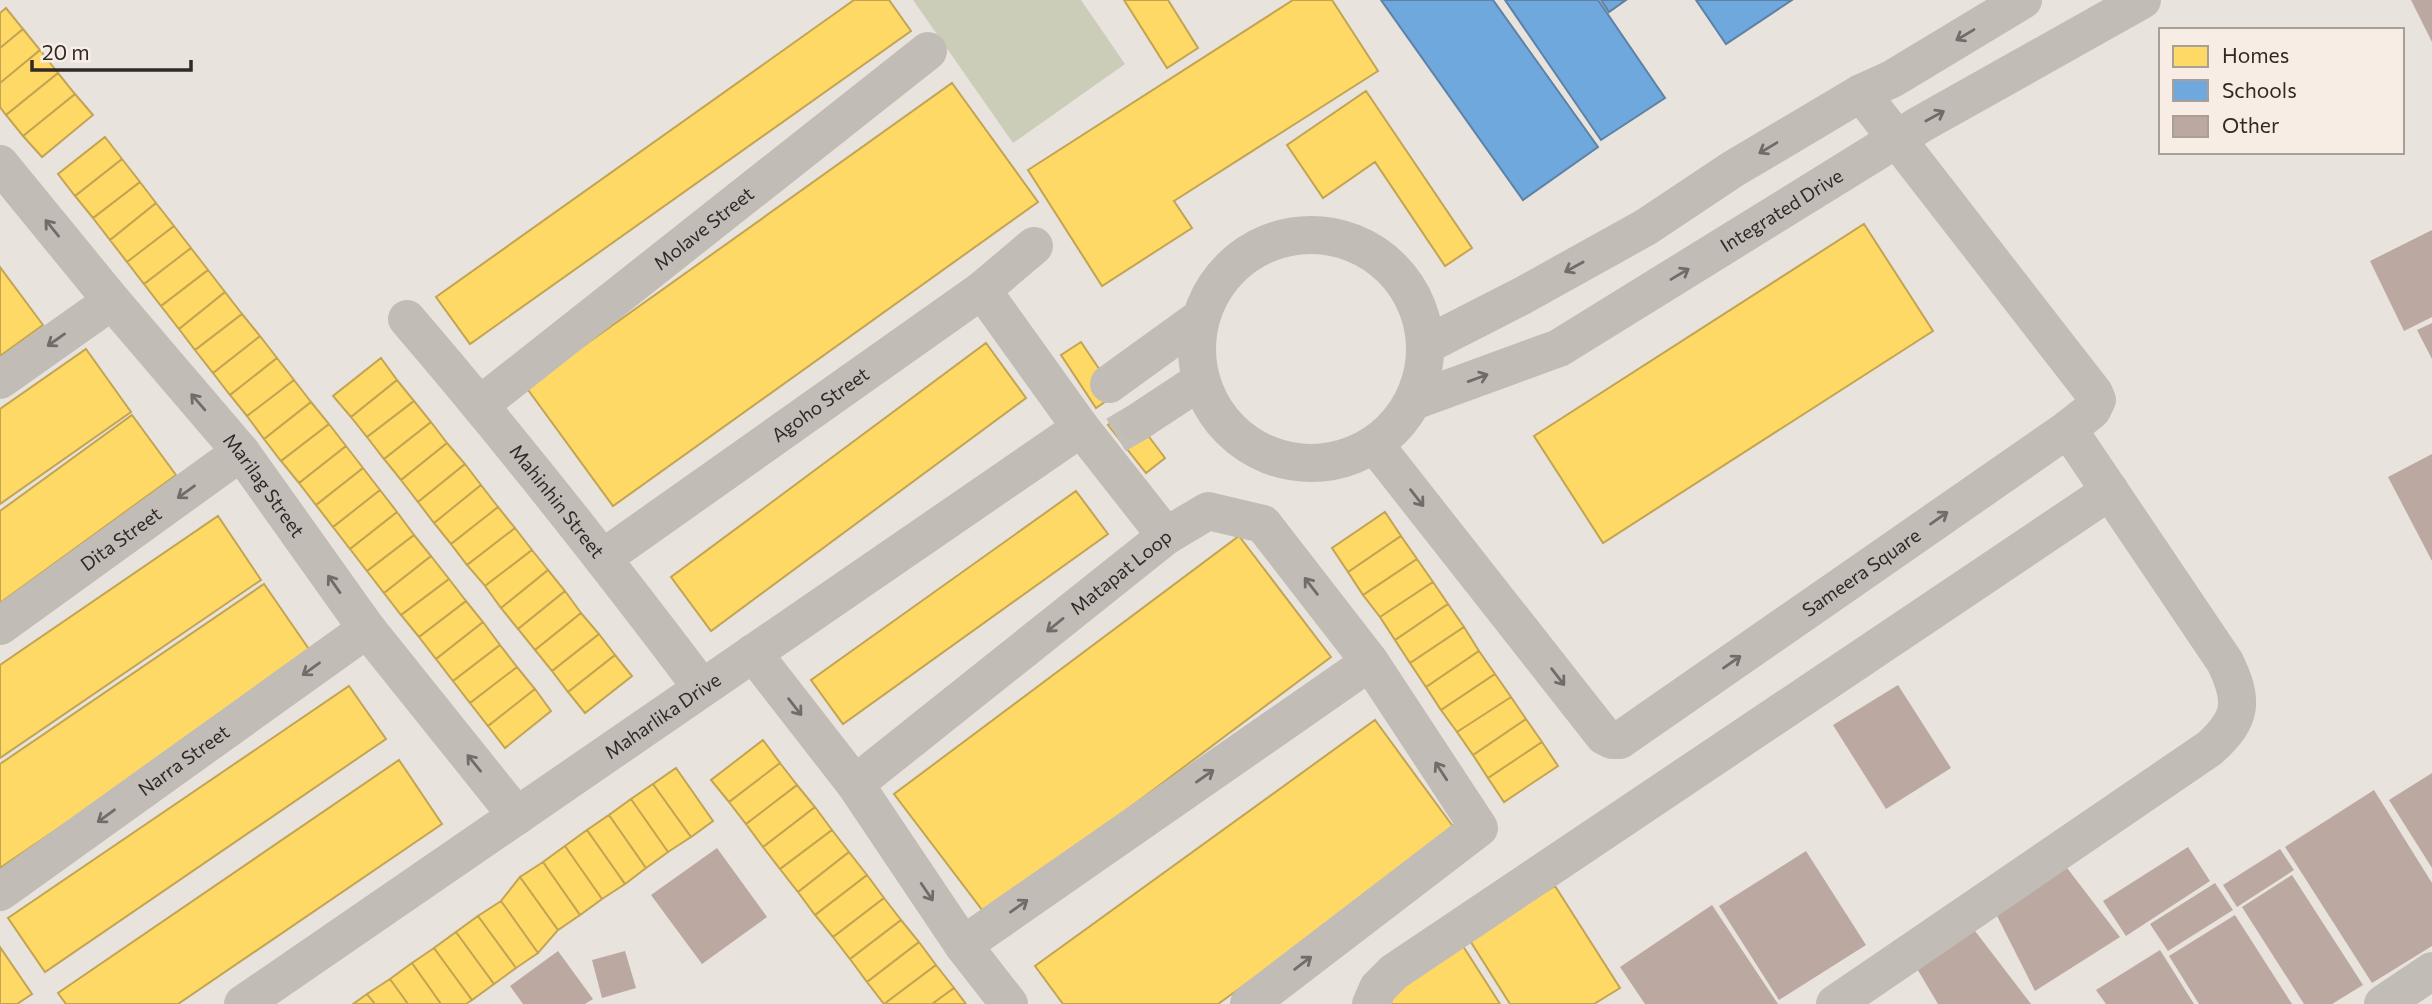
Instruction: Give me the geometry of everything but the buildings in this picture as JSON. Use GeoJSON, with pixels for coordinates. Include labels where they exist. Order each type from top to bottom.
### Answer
{"type":"FeatureCollection","features":[{"type":"Feature","properties":{"kind":"street"},"geometry":{"type":"LineString","coordinates":[[1426,345],[1522,296],[1646,227],[1733,169],[1861,93],[1892,79],[2023,0]]}},
{"type":"Feature","properties":{"kind":"street","name":"Integrated Drive"},"geometry":{"type":"LineString","coordinates":[[1414,401],[1559,348],[1921,124],[2142,0]]}},
{"type":"Feature","properties":{"kind":"street","name":"Molave Street"},"geometry":{"type":"LineString","coordinates":[[481,405],[928,51]]}},
{"type":"Feature","properties":{"kind":"street","name":"Sameera Square"},"geometry":{"type":"LineString","coordinates":[[1375,445],[1604,736],[1620,740],[2068,429],[2092,410],[2097,400],[2094,393],[1861,93]]}},
{"type":"Feature","properties":{"kind":"street","name":"Marilag Street"},"geometry":{"type":"LineString","coordinates":[[0,164],[241,452],[367,629],[517,816]]}},
{"type":"Feature","properties":{"kind":"street"},"geometry":{"type":"LineString","coordinates":[[1733,169],[1767,221]]}},
{"type":"Feature","properties":{"kind":"street"},"geometry":{"type":"LineString","coordinates":[[1305,234],[1341,239],[1374,254],[1401,278],[1419,310],[1426,345],[1424,374],[1414,401],[1397,425],[1375,445],[1343,460],[1307,464],[1272,457],[1241,440],[1232,431],[1216,413],[1200,381],[1195,350],[1199,319],[1214,286],[1238,260],[1270,241],[1305,234]]}},
{"type":"Feature","properties":{"kind":"street","name":"Agoho Street"},"geometry":{"type":"LineString","coordinates":[[603,558],[982,290],[1034,246]]}},
{"type":"Feature","properties":{"kind":"street"},"geometry":{"type":"LineString","coordinates":[[982,290],[1100,417],[1167,536]]}},
{"type":"Feature","properties":{"kind":"street"},"geometry":{"type":"LineString","coordinates":[[0,380],[112,301]]}},
{"type":"Feature","properties":{"kind":"street","name":"Mahinhin Street"},"geometry":{"type":"LineString","coordinates":[[407,319],[481,405],[702,688]]}},
{"type":"Feature","properties":{"kind":"street"},"geometry":{"type":"LineString","coordinates":[[1100,417],[1199,319]]}},
{"type":"Feature","properties":{"kind":"street"},"geometry":{"type":"LineString","coordinates":[[1100,417],[1200,381]]}},
{"type":"Feature","properties":{"kind":"street","name":"Maharlika Drive"},"geometry":{"type":"LineString","coordinates":[[243,1004],[1100,417]]}},
{"type":"Feature","properties":{"kind":"street"},"geometry":{"type":"LineString","coordinates":[[1835,1004],[2210,748],[2225,734],[2236,717],[2237,692],[2225,662],[2068,429]]}},
{"type":"Feature","properties":{"kind":"street","name":"Dita Street"},"geometry":{"type":"LineString","coordinates":[[0,626],[241,452]]}},
{"type":"Feature","properties":{"kind":"street"},"geometry":{"type":"LineString","coordinates":[[1371,1004],[1378,988],[1394,972],[2110,491]]}},
{"type":"Feature","properties":{"kind":"street","name":"Matapat Loop"},"geometry":{"type":"LineString","coordinates":[[855,784],[1167,536],[1208,511],[1263,524],[1370,662],[1479,828],[1249,1004]]}},
{"type":"Feature","properties":{"kind":"street","name":"Narra Street"},"geometry":{"type":"LineString","coordinates":[[0,892],[367,629]]}},
{"type":"Feature","properties":{"kind":"street"},"geometry":{"type":"LineString","coordinates":[[753,653],[855,784],[962,945],[1009,1004]]}},
{"type":"Feature","properties":{"kind":"street"},"geometry":{"type":"LineString","coordinates":[[962,945],[1370,662]]}},
{"type":"Feature","properties":{"kind":"street"},"geometry":{"type":"LineString","coordinates":[[2383,1004],[2432,971]]}},
{"type":"Feature","properties":{"kind":"green space"},"geometry":{"type":"Polygon","coordinates":[[[913,0],[1081,0],[1125,64],[1013,143],[913,0]]]}},
{"type":"Feature","properties":{"kind":"tunnel"},"geometry":{"type":"LineString","coordinates":[[1116,435],[1138,422]]}}]}
